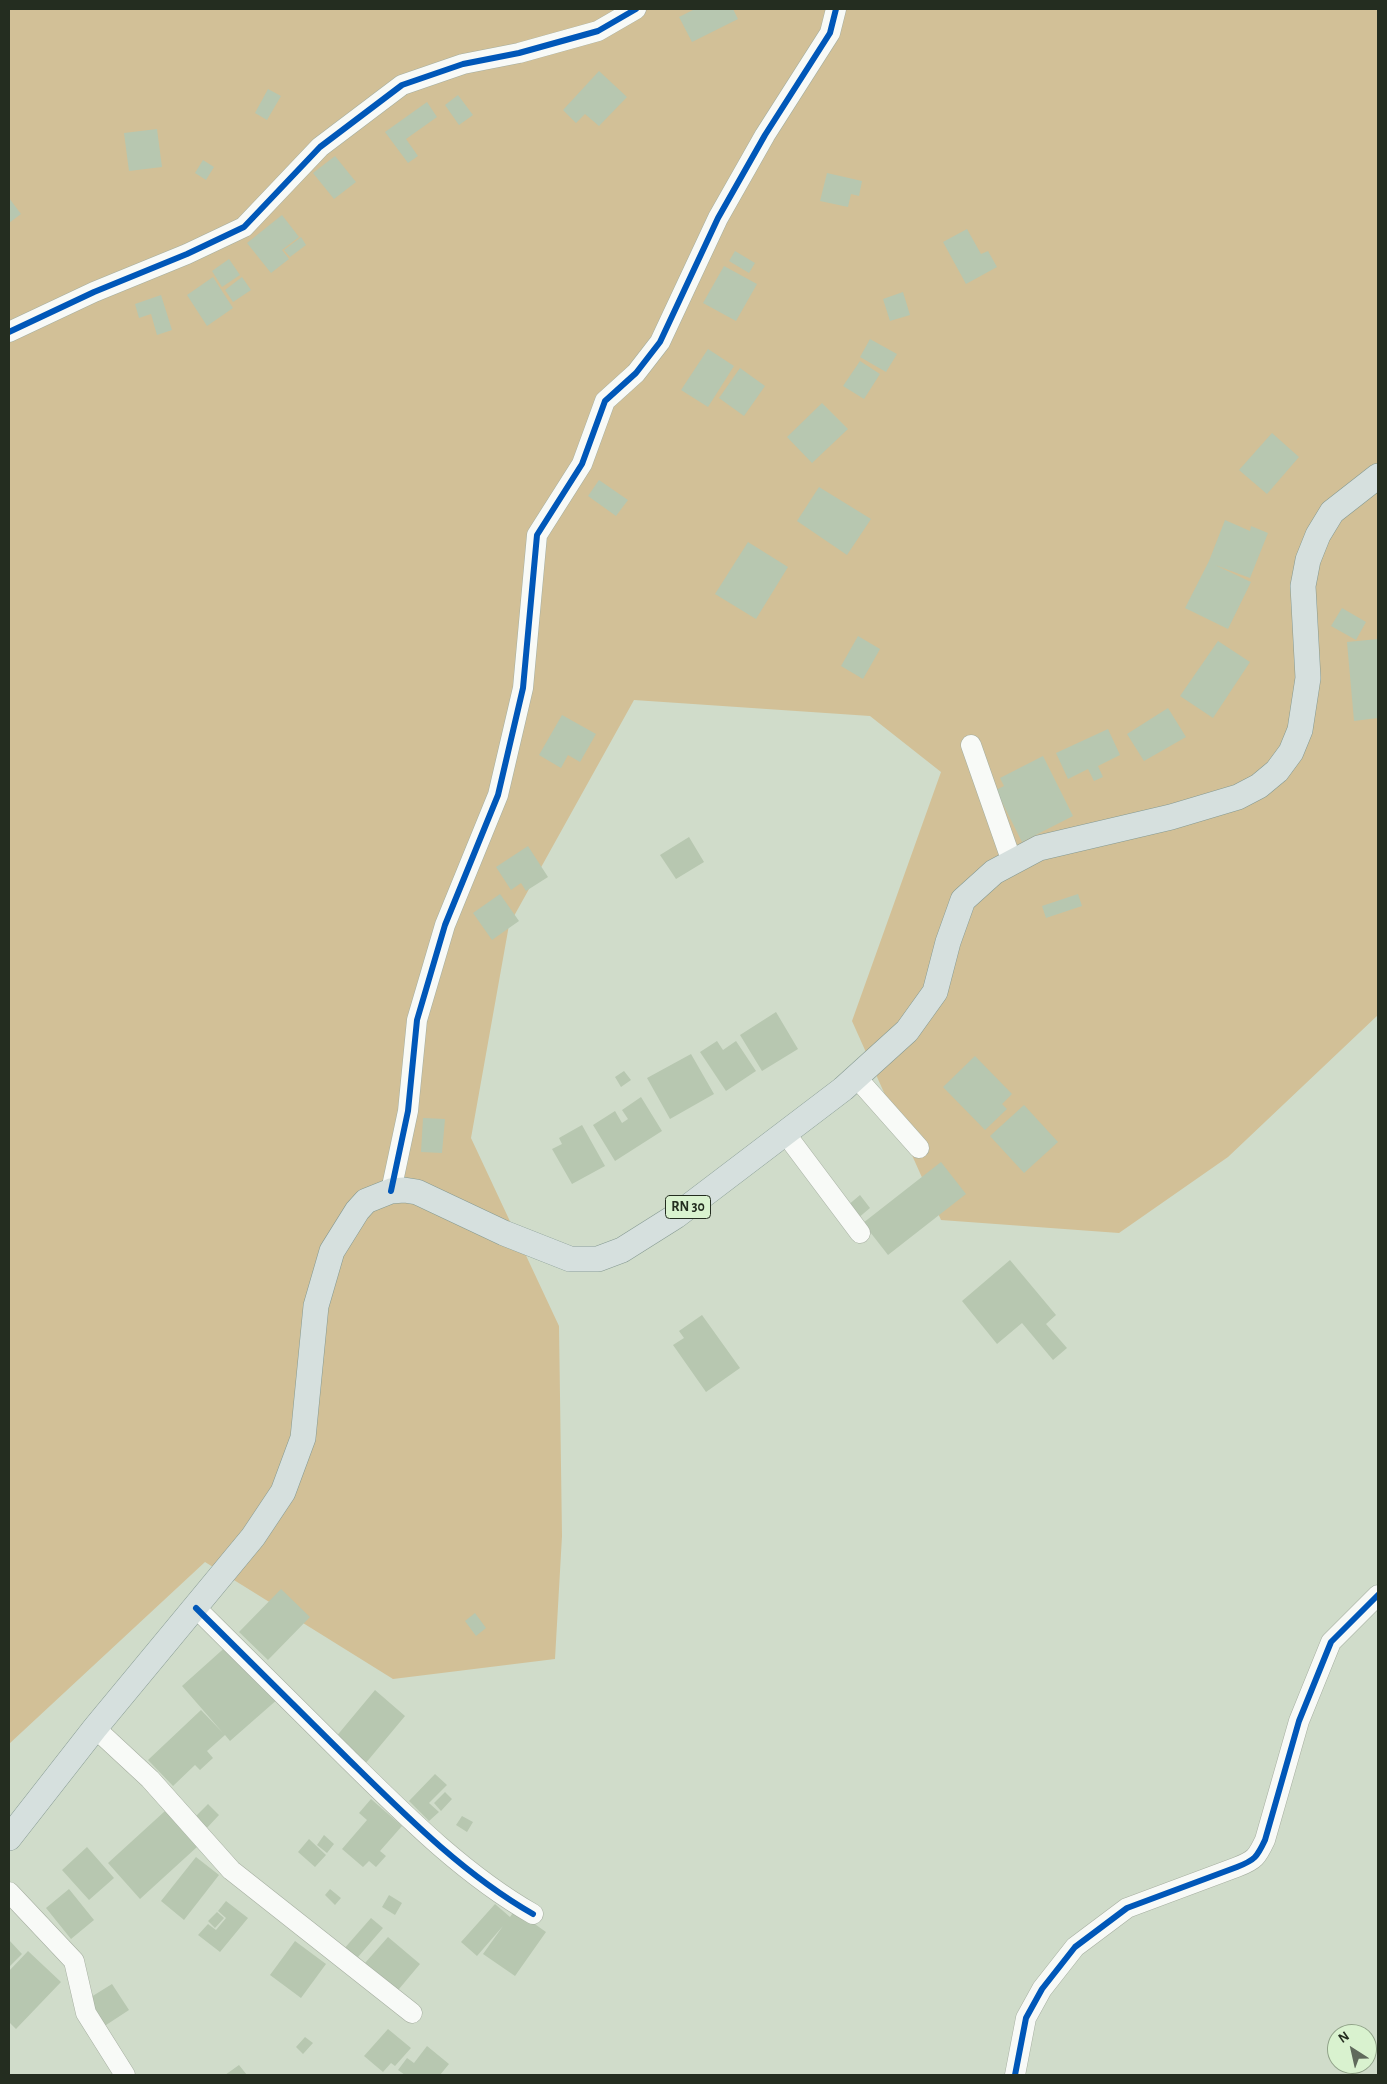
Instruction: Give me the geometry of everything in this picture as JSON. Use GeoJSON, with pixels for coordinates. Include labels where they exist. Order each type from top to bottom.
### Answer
{"type":"FeatureCollection","features":[{"type":"Feature","properties":{"kind":"main road","name":"RN 30"},"geometry":{"type":"LineString","coordinates":[[9,1838],[95,1728],[253,1537],[283,1492],[303,1438],[316,1306],[332,1251],[357,1211],[366,1201],[391,1191],[417,1192],[504,1233],[570,1259],[598,1259],[622,1250],[676,1216],[856,1077],[907,1031],[934,992],[948,942],[963,900],[994,872],[1039,848],[1170,817],[1238,797],[1259,786],[1277,771],[1291,752],[1300,730],[1308,678],[1303,586],[1308,560],[1318,535],[1332,512],[1378,476]]}},
{"type":"Feature","properties":{"kind":"street"},"geometry":{"type":"LineString","coordinates":[[9,332],[94,292],[186,254],[244,227],[320,148],[402,85],[463,64],[519,53],[598,30],[636,9]]}},
{"type":"Feature","properties":{"kind":"street"},"geometry":{"type":"LineString","coordinates":[[391,1191],[408,1111],[417,1020],[445,925],[498,795],[523,688],[537,535],[582,464],[605,400],[636,373],[660,342],[718,218],[765,136],[830,33],[836,9]]}},
{"type":"Feature","properties":{"kind":"street"},"geometry":{"type":"LineString","coordinates":[[971,745],[1012,862]]}},
{"type":"Feature","properties":{"kind":"street"},"geometry":{"type":"LineString","coordinates":[[856,1077],[919,1148]]}},
{"type":"Feature","properties":{"kind":"street"},"geometry":{"type":"LineString","coordinates":[[785,1133],[860,1234]]}},
{"type":"Feature","properties":{"kind":"street"},"geometry":{"type":"LineString","coordinates":[[1015,2075],[1026,2018],[1042,1989],[1075,1947],[1126,1908],[1250,1862],[1257,1856],[1265,1840],[1299,1721],[1331,1642],[1378,1595]]}},
{"type":"Feature","properties":{"kind":"street"},"geometry":{"type":"LineString","coordinates":[[196,1608],[384,1795],[448,1852],[510,1900],[533,1914]]}},
{"type":"Feature","properties":{"kind":"street"},"geometry":{"type":"LineString","coordinates":[[95,1728],[150,1779],[231,1870],[412,2013]]}},
{"type":"Feature","properties":{"kind":"street"},"geometry":{"type":"LineString","coordinates":[[9,1892],[74,1961],[86,2014],[125,2075]]}},
{"type":"Feature","properties":{"kind":"shaded area"},"geometry":{"type":"Polygon","coordinates":[[[9,9],[1378,9],[1378,1015],[1228,1157],[1119,1233],[941,1220],[852,1021],[941,772],[870,716],[634,700],[509,925],[471,1138],[559,1326],[562,1536],[555,1659],[393,1679],[205,1562],[9,1744],[9,9]]]}},
{"type":"Feature","properties":{"kind":"building"},"geometry":{"type":"Polygon","coordinates":[[[695,9],[733,9],[738,19],[692,42],[679,17],[695,9]]]}},
{"type":"Feature","properties":{"kind":"building"},"geometry":{"type":"Polygon","coordinates":[[[599,71],[627,97],[599,126],[585,114],[576,123],[563,110],[599,71]]]}},
{"type":"Feature","properties":{"kind":"building"},"geometry":{"type":"Polygon","coordinates":[[[268,89],[281,96],[267,120],[255,113],[268,89]]]}},
{"type":"Feature","properties":{"kind":"building"},"geometry":{"type":"Polygon","coordinates":[[[458,95],[473,115],[459,125],[445,105],[458,95]]]}},
{"type":"Feature","properties":{"kind":"building"},"geometry":{"type":"Polygon","coordinates":[[[427,102],[437,117],[406,139],[418,156],[408,163],[385,132],[427,102]]]}},
{"type":"Feature","properties":{"kind":"building"},"geometry":{"type":"Polygon","coordinates":[[[157,129],[162,167],[129,171],[124,133],[157,129]]]}},
{"type":"Feature","properties":{"kind":"building"},"geometry":{"type":"Polygon","coordinates":[[[335,156],[356,182],[334,199],[313,173],[335,156]]]}},
{"type":"Feature","properties":{"kind":"building"},"geometry":{"type":"Polygon","coordinates":[[[203,160],[214,167],[206,180],[195,173],[203,160]]]}},
{"type":"Feature","properties":{"kind":"building"},"geometry":{"type":"Polygon","coordinates":[[[827,173],[862,181],[859,196],[851,194],[848,207],[820,201],[827,173]]]}},
{"type":"Feature","properties":{"kind":"building"},"geometry":{"type":"Polygon","coordinates":[[[9,198],[21,214],[9,223],[9,198]]]}},
{"type":"Feature","properties":{"kind":"building"},"geometry":{"type":"Polygon","coordinates":[[[282,215],[299,237],[282,250],[289,259],[271,273],[247,243],[282,215]]]}},
{"type":"Feature","properties":{"kind":"building"},"geometry":{"type":"Polygon","coordinates":[[[967,229],[981,254],[988,251],[997,267],[966,284],[943,242],[967,229]]]}},
{"type":"Feature","properties":{"kind":"building"},"geometry":{"type":"Polygon","coordinates":[[[301,237],[306,245],[290,257],[284,250],[301,237]]]}},
{"type":"Feature","properties":{"kind":"building"},"geometry":{"type":"Polygon","coordinates":[[[735,251],[755,263],[749,273],[729,261],[735,251]]]}},
{"type":"Feature","properties":{"kind":"building"},"geometry":{"type":"Polygon","coordinates":[[[229,259],[240,275],[222,287],[212,271],[229,259]]]}},
{"type":"Feature","properties":{"kind":"building"},"geometry":{"type":"Polygon","coordinates":[[[724,266],[757,284],[736,321],[703,303],[724,266]]]}},
{"type":"Feature","properties":{"kind":"building"},"geometry":{"type":"Polygon","coordinates":[[[213,277],[233,308],[207,326],[187,295],[213,277]]]}},
{"type":"Feature","properties":{"kind":"building"},"geometry":{"type":"Polygon","coordinates":[[[242,277],[251,290],[233,302],[225,290],[242,277]]]}},
{"type":"Feature","properties":{"kind":"building"},"geometry":{"type":"Polygon","coordinates":[[[903,292],[910,315],[890,321],[883,299],[903,292]]]}},
{"type":"Feature","properties":{"kind":"building"},"geometry":{"type":"Polygon","coordinates":[[[161,295],[172,330],[157,335],[151,314],[139,318],[135,304],[161,295]]]}},
{"type":"Feature","properties":{"kind":"building"},"geometry":{"type":"Polygon","coordinates":[[[870,339],[897,354],[886,372],[860,357],[870,339]]]}},
{"type":"Feature","properties":{"kind":"building"},"geometry":{"type":"Polygon","coordinates":[[[708,349],[734,366],[708,407],[681,390],[708,349]]]}},
{"type":"Feature","properties":{"kind":"building"},"geometry":{"type":"Polygon","coordinates":[[[860,361],[880,374],[864,399],[843,386],[860,361]]]}},
{"type":"Feature","properties":{"kind":"building"},"geometry":{"type":"Polygon","coordinates":[[[740,368],[765,386],[744,416],[719,398],[740,368]]]}},
{"type":"Feature","properties":{"kind":"building"},"geometry":{"type":"Polygon","coordinates":[[[822,403],[848,429],[812,463],[787,437],[822,403]]]}},
{"type":"Feature","properties":{"kind":"building"},"geometry":{"type":"Polygon","coordinates":[[[1272,433],[1299,457],[1267,494],[1239,470],[1272,433]]]}},
{"type":"Feature","properties":{"kind":"building"},"geometry":{"type":"Polygon","coordinates":[[[599,480],[628,500],[616,516],[588,496],[599,480]]]}},
{"type":"Feature","properties":{"kind":"building"},"geometry":{"type":"Polygon","coordinates":[[[819,487],[871,519],[847,555],[797,521],[819,487]]]}},
{"type":"Feature","properties":{"kind":"building"},"geometry":{"type":"Polygon","coordinates":[[[1225,520],[1250,531],[1251,526],[1268,533],[1250,578],[1215,565],[1251,582],[1228,629],[1185,608],[1209,561],[1225,520]]]}},
{"type":"Feature","properties":{"kind":"building"},"geometry":{"type":"Polygon","coordinates":[[[748,542],[788,567],[756,619],[715,594],[748,542]]]}},
{"type":"Feature","properties":{"kind":"building"},"geometry":{"type":"Polygon","coordinates":[[[1342,608],[1366,622],[1356,640],[1331,626],[1342,608]]]}},
{"type":"Feature","properties":{"kind":"building"},"geometry":{"type":"Polygon","coordinates":[[[858,636],[880,649],[863,679],[841,666],[858,636]]]}},
{"type":"Feature","properties":{"kind":"building"},"geometry":{"type":"Polygon","coordinates":[[[1378,639],[1378,718],[1354,721],[1347,642],[1378,639]]]}},
{"type":"Feature","properties":{"kind":"building"},"geometry":{"type":"Polygon","coordinates":[[[1218,641],[1250,662],[1213,718],[1180,696],[1218,641]]]}},
{"type":"Feature","properties":{"kind":"building"},"geometry":{"type":"Polygon","coordinates":[[[1168,708],[1186,737],[1144,761],[1127,734],[1168,708]]]}},
{"type":"Feature","properties":{"kind":"building"},"geometry":{"type":"Polygon","coordinates":[[[562,715],[596,734],[580,762],[568,755],[561,768],[539,755],[562,715]]]}},
{"type":"Feature","properties":{"kind":"building"},"geometry":{"type":"Polygon","coordinates":[[[1108,729],[1120,755],[1098,766],[1103,777],[1094,781],[1088,769],[1068,779],[1056,753],[1108,729]]]}},
{"type":"Feature","properties":{"kind":"building"},"geometry":{"type":"Polygon","coordinates":[[[1043,756],[1073,816],[1022,842],[996,790],[1004,786],[1000,778],[1043,756]]]}},
{"type":"Feature","properties":{"kind":"building"},"geometry":{"type":"Polygon","coordinates":[[[689,837],[704,862],[676,879],[660,855],[689,837]]]}},
{"type":"Feature","properties":{"kind":"building"},"geometry":{"type":"Polygon","coordinates":[[[528,846],[548,877],[526,891],[521,883],[511,890],[496,867],[528,846]]]}},
{"type":"Feature","properties":{"kind":"building"},"geometry":{"type":"Polygon","coordinates":[[[500,894],[519,921],[492,940],[473,913],[500,894]]]}},
{"type":"Feature","properties":{"kind":"building"},"geometry":{"type":"Polygon","coordinates":[[[1078,894],[1082,906],[1046,918],[1042,906],[1078,894]]]}},
{"type":"Feature","properties":{"kind":"building"},"geometry":{"type":"Polygon","coordinates":[[[776,1012],[798,1049],[762,1071],[740,1035],[776,1012]]]}},
{"type":"Feature","properties":{"kind":"building"},"geometry":{"type":"Polygon","coordinates":[[[717,1041],[723,1050],[736,1041],[756,1071],[726,1091],[700,1052],[717,1041]]]}},
{"type":"Feature","properties":{"kind":"building"},"geometry":{"type":"Polygon","coordinates":[[[691,1054],[714,1094],[670,1119],[647,1078],[691,1054]]]}},
{"type":"Feature","properties":{"kind":"building"},"geometry":{"type":"Polygon","coordinates":[[[975,1056],[1012,1094],[1002,1104],[1007,1109],[985,1130],[943,1087],[975,1056]]]}},
{"type":"Feature","properties":{"kind":"building"},"geometry":{"type":"Polygon","coordinates":[[[624,1071],[631,1080],[621,1087],[615,1077],[624,1071]]]}},
{"type":"Feature","properties":{"kind":"building"},"geometry":{"type":"Polygon","coordinates":[[[641,1097],[662,1131],[615,1161],[593,1125],[615,1111],[622,1123],[628,1119],[622,1110],[641,1097]]]}},
{"type":"Feature","properties":{"kind":"building"},"geometry":{"type":"Polygon","coordinates":[[[1024,1105],[1058,1142],[1024,1173],[990,1136],[1024,1105]]]}},
{"type":"Feature","properties":{"kind":"building"},"geometry":{"type":"Polygon","coordinates":[[[423,1118],[445,1119],[442,1153],[421,1152],[423,1118]]]}},
{"type":"Feature","properties":{"kind":"building"},"geometry":{"type":"Polygon","coordinates":[[[582,1125],[605,1166],[572,1184],[552,1149],[562,1144],[559,1138],[582,1125]]]}},
{"type":"Feature","properties":{"kind":"building"},"geometry":{"type":"Polygon","coordinates":[[[941,1162],[966,1194],[888,1255],[863,1223],[941,1162]]]}},
{"type":"Feature","properties":{"kind":"building"},"geometry":{"type":"Polygon","coordinates":[[[860,1195],[870,1208],[857,1219],[847,1206],[860,1195]]]}},
{"type":"Feature","properties":{"kind":"building"},"geometry":{"type":"Polygon","coordinates":[[[1010,1260],[1056,1315],[1046,1324],[1067,1348],[1053,1360],[1022,1323],[997,1344],[962,1301],[1010,1260]]]}},
{"type":"Feature","properties":{"kind":"building"},"geometry":{"type":"Polygon","coordinates":[[[702,1315],[740,1368],[706,1392],[673,1345],[684,1338],[679,1331],[702,1315]]]}},
{"type":"Feature","properties":{"kind":"building"},"geometry":{"type":"Polygon","coordinates":[[[281,1589],[310,1617],[268,1660],[239,1632],[281,1589]]]}},
{"type":"Feature","properties":{"kind":"building"},"geometry":{"type":"Polygon","coordinates":[[[475,1613],[486,1628],[476,1636],[465,1621],[475,1613]]]}},
{"type":"Feature","properties":{"kind":"building"},"geometry":{"type":"Polygon","coordinates":[[[230,1643],[279,1698],[230,1741],[225,1735],[207,1751],[213,1758],[200,1770],[195,1765],[173,1786],[148,1760],[201,1710],[223,1733],[182,1686],[230,1643]]]}},
{"type":"Feature","properties":{"kind":"building"},"geometry":{"type":"Polygon","coordinates":[[[375,1690],[405,1716],[365,1764],[335,1738],[375,1690]]]}},
{"type":"Feature","properties":{"kind":"building"},"geometry":{"type":"Polygon","coordinates":[[[435,1774],[447,1785],[429,1803],[439,1812],[429,1821],[409,1801],[435,1774]]]}},
{"type":"Feature","properties":{"kind":"building"},"geometry":{"type":"Polygon","coordinates":[[[445,1792],[452,1799],[441,1811],[434,1803],[445,1792]]]}},
{"type":"Feature","properties":{"kind":"building"},"geometry":{"type":"Polygon","coordinates":[[[371,1799],[402,1826],[380,1851],[386,1856],[376,1867],[369,1861],[363,1867],[342,1849],[367,1820],[359,1813],[371,1799]]]}},
{"type":"Feature","properties":{"kind":"building"},"geometry":{"type":"Polygon","coordinates":[[[208,1804],[219,1815],[205,1830],[193,1819],[208,1804]]]}},
{"type":"Feature","properties":{"kind":"building"},"geometry":{"type":"Polygon","coordinates":[[[165,1811],[197,1847],[140,1899],[108,1863],[165,1811]]]}},
{"type":"Feature","properties":{"kind":"building"},"geometry":{"type":"Polygon","coordinates":[[[462,1816],[473,1822],[467,1832],[456,1825],[462,1816]]]}},
{"type":"Feature","properties":{"kind":"building"},"geometry":{"type":"Polygon","coordinates":[[[324,1835],[334,1844],[327,1853],[317,1845],[324,1835]]]}},
{"type":"Feature","properties":{"kind":"building"},"geometry":{"type":"Polygon","coordinates":[[[309,1839],[326,1855],[315,1867],[298,1852],[309,1839]]]}},
{"type":"Feature","properties":{"kind":"building"},"geometry":{"type":"Polygon","coordinates":[[[87,1847],[114,1878],[89,1900],[62,1870],[87,1847]]]}},
{"type":"Feature","properties":{"kind":"building"},"geometry":{"type":"Polygon","coordinates":[[[196,1857],[219,1875],[184,1920],[161,1901],[196,1857]]]}},
{"type":"Feature","properties":{"kind":"building"},"geometry":{"type":"Polygon","coordinates":[[[69,1889],[94,1920],[71,1939],[46,1908],[69,1889]]]}},
{"type":"Feature","properties":{"kind":"building"},"geometry":{"type":"Polygon","coordinates":[[[330,1889],[341,1898],[335,1905],[325,1895],[330,1889]]]}},
{"type":"Feature","properties":{"kind":"building"},"geometry":{"type":"Polygon","coordinates":[[[389,1895],[402,1903],[395,1915],[382,1907],[389,1895]]]}},
{"type":"Feature","properties":{"kind":"building"},"geometry":{"type":"Polygon","coordinates":[[[226,1901],[248,1918],[220,1952],[198,1935],[208,1924],[216,1930],[226,1918],[218,1911],[226,1901]]]}},
{"type":"Feature","properties":{"kind":"building"},"geometry":{"type":"Polygon","coordinates":[[[495,1904],[510,1917],[515,1910],[546,1932],[515,1976],[483,1954],[503,1926],[477,1956],[461,1942],[495,1904]]]}},
{"type":"Feature","properties":{"kind":"building"},"geometry":{"type":"Polygon","coordinates":[[[217,1912],[224,1918],[215,1928],[208,1921],[217,1912]]]}},
{"type":"Feature","properties":{"kind":"building"},"geometry":{"type":"Polygon","coordinates":[[[371,1918],[383,1928],[358,1957],[365,1963],[388,1937],[420,1964],[394,1995],[343,1950],[371,1918]]]}},
{"type":"Feature","properties":{"kind":"building"},"geometry":{"type":"Polygon","coordinates":[[[9,1940],[22,1954],[9,1967],[9,1940]]]}},
{"type":"Feature","properties":{"kind":"building"},"geometry":{"type":"Polygon","coordinates":[[[295,1941],[326,1964],[301,1998],[270,1975],[295,1941]]]}},
{"type":"Feature","properties":{"kind":"building"},"geometry":{"type":"Polygon","coordinates":[[[28,1951],[61,1982],[16,2029],[9,2022],[9,1971],[28,1951]]]}},
{"type":"Feature","properties":{"kind":"building"},"geometry":{"type":"Polygon","coordinates":[[[112,1984],[129,2010],[100,2029],[83,2002],[112,1984]]]}},
{"type":"Feature","properties":{"kind":"building"},"geometry":{"type":"Polygon","coordinates":[[[388,2029],[411,2048],[395,2066],[391,2063],[383,2072],[364,2056],[388,2029]]]}},
{"type":"Feature","properties":{"kind":"building"},"geometry":{"type":"Polygon","coordinates":[[[305,2037],[313,2043],[303,2054],[296,2047],[305,2037]]]}},
{"type":"Feature","properties":{"kind":"building"},"geometry":{"type":"Polygon","coordinates":[[[427,2046],[449,2064],[440,2075],[405,2075],[398,2070],[407,2058],[414,2063],[427,2046]]]}},
{"type":"Feature","properties":{"kind":"building"},"geometry":{"type":"Polygon","coordinates":[[[239,2065],[247,2075],[225,2075],[239,2065]]]}},
{"type":"Feature","properties":{"kind":"cycle path"},"geometry":{"type":"LineString","coordinates":[[9,332],[94,292],[187,254],[244,227],[320,147],[402,85],[463,64],[519,53],[598,31],[636,9]]}},
{"type":"Feature","properties":{"kind":"cycle path"},"geometry":{"type":"LineString","coordinates":[[391,1191],[408,1111],[417,1020],[445,925],[498,795],[523,688],[537,535],[582,464],[605,401],[636,373],[660,342],[718,218],[765,135],[830,33],[836,9]]}},
{"type":"Feature","properties":{"kind":"cycle path"},"geometry":{"type":"LineString","coordinates":[[1015,2075],[1026,2018],[1042,1989],[1075,1947],[1127,1908],[1243,1865],[1252,1860],[1257,1854],[1265,1840],[1299,1721],[1331,1642],[1378,1595]]}},
{"type":"Feature","properties":{"kind":"cycle path"},"geometry":{"type":"LineString","coordinates":[[196,1608],[347,1758],[435,1842],[482,1881],[533,1914]]}}]}
